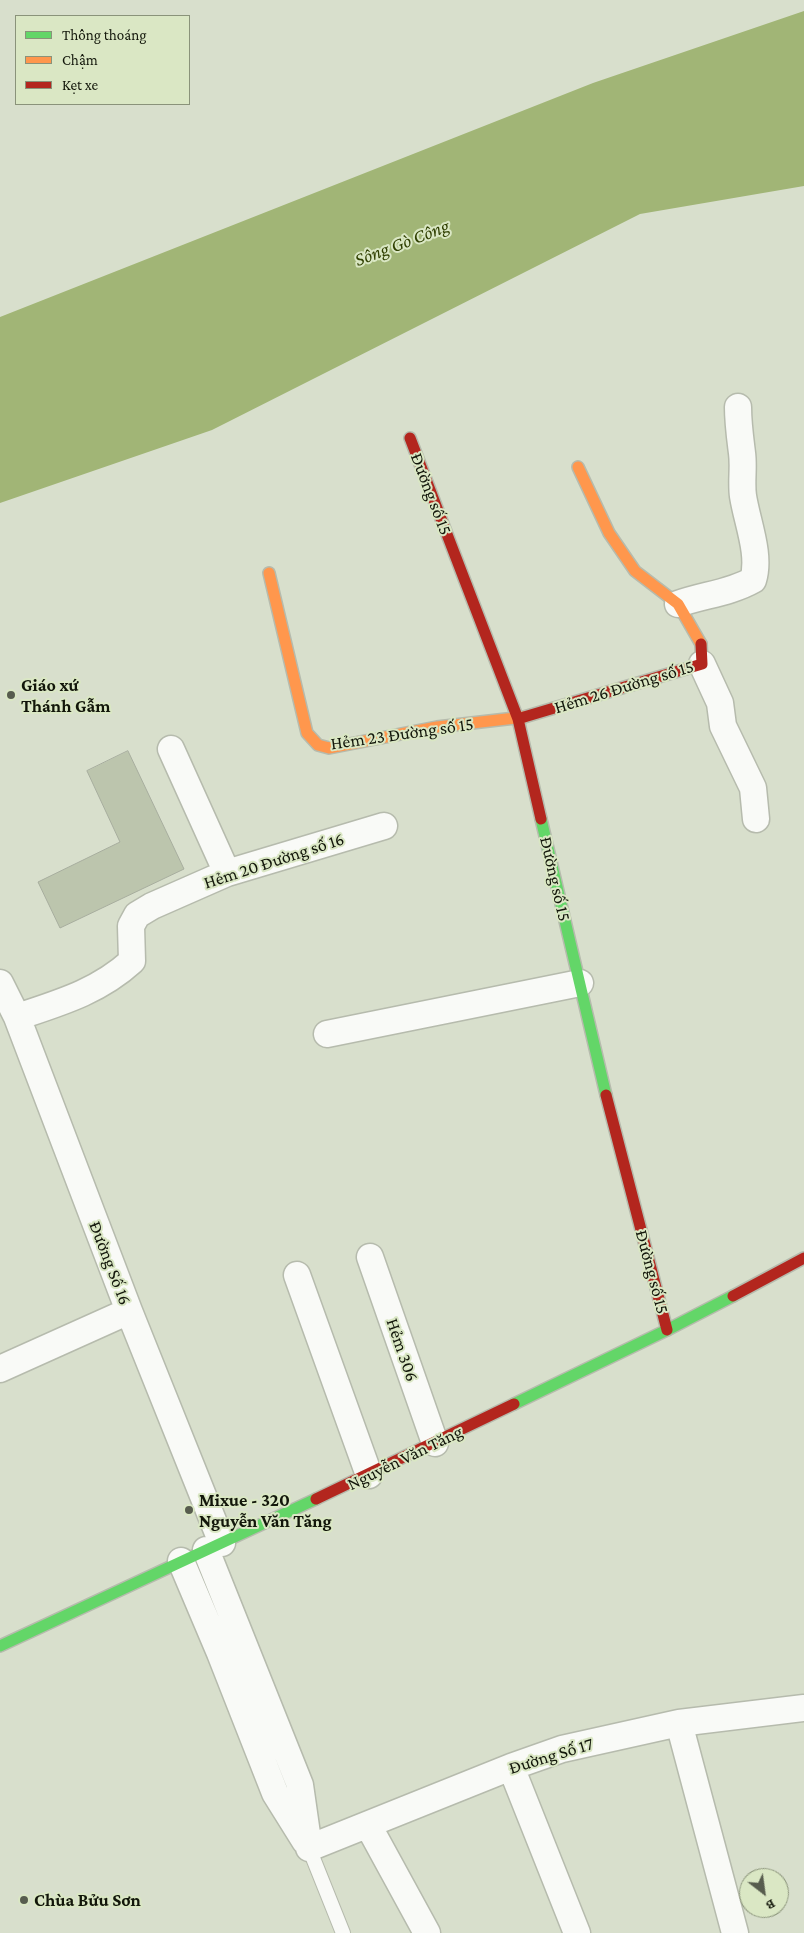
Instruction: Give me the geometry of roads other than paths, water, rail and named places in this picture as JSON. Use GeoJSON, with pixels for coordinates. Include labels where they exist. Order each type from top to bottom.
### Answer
{"type":"FeatureCollection","features":[{"type":"Feature","properties":{"kind":"street"},"geometry":{"type":"LineString","coordinates":[[678,604],[699,596],[719,593],[744,585],[753,580],[756,571],[756,560],[743,493],[738,407]]}},
{"type":"Feature","properties":{"kind":"street","name":"Đường số 15"},"geometry":{"type":"LineString","coordinates":[[410,438],[518,719],[596,1057],[667,1330]]}},
{"type":"Feature","properties":{"kind":"street","name":"Hẻm 26 Đường số 15"},"geometry":{"type":"LineString","coordinates":[[518,719],[702,664],[702,645],[678,604],[635,571],[608,533],[578,467]]}},
{"type":"Feature","properties":{"kind":"street","name":"Hẻm 23 Đường số 15"},"geometry":{"type":"LineString","coordinates":[[269,573],[307,733],[318,745],[329,748],[437,727],[518,719]]}},
{"type":"Feature","properties":{"kind":"street"},"geometry":{"type":"LineString","coordinates":[[702,664],[720,702],[723,726],[753,788],[756,819]]}},
{"type":"Feature","properties":{"kind":"street"},"geometry":{"type":"LineString","coordinates":[[170,749],[227,873]]}},
{"type":"Feature","properties":{"kind":"street","name":"Hẻm 20 Đường số 16"},"geometry":{"type":"LineString","coordinates":[[17,1017],[81,995],[118,974],[132,961],[130,926],[137,915],[152,906],[227,873],[384,826]]}},
{"type":"Feature","properties":{"kind":"street","name":"Đường Số 16"},"geometry":{"type":"LineString","coordinates":[[0,983],[17,1017],[214,1546]]}},
{"type":"Feature","properties":{"kind":"street"},"geometry":{"type":"LineString","coordinates":[[327,1034],[580,983]]}},
{"type":"Feature","properties":{"kind":"street","name":"Hẻm 306"},"geometry":{"type":"LineString","coordinates":[[370,1257],[435,1443]]}},
{"type":"Feature","properties":{"kind":"street","name":"Nguyễn Văn Tăng"},"geometry":{"type":"LineString","coordinates":[[0,1646],[369,1475],[667,1330],[804,1258]]}},
{"type":"Feature","properties":{"kind":"street"},"geometry":{"type":"LineString","coordinates":[[297,1275],[369,1475]]}},
{"type":"Feature","properties":{"kind":"street"},"geometry":{"type":"LineString","coordinates":[[0,1369],[128,1311]]}},
{"type":"Feature","properties":{"kind":"street"},"geometry":{"type":"LineString","coordinates":[[214,1546],[300,1785],[309,1848]]}},
{"type":"Feature","properties":{"kind":"street"},"geometry":{"type":"LineString","coordinates":[[181,1561],[220,1653],[274,1793],[309,1848]]}},
{"type":"Feature","properties":{"kind":"street","name":"Đường Số 17"},"geometry":{"type":"LineString","coordinates":[[309,1848],[562,1748],[679,1723],[804,1708]]}},
{"type":"Feature","properties":{"kind":"street"},"geometry":{"type":"LineString","coordinates":[[679,1723],[735,1933]]}},
{"type":"Feature","properties":{"kind":"street"},"geometry":{"type":"LineString","coordinates":[[511,1767],[576,1933]]}},
{"type":"Feature","properties":{"kind":"street"},"geometry":{"type":"LineString","coordinates":[[368,1825],[427,1933]]}},
{"type":"Feature","properties":{"kind":"lane"},"geometry":{"type":"LineString","coordinates":[[309,1848],[343,1933]]}},
{"type":"Feature","properties":{"kind":"water","name":"Sông Gò Công"},"geometry":{"type":"Polygon","coordinates":[[[804,11],[804,186],[640,214],[212,430],[0,503],[0,317],[593,83],[804,11]]]}},
{"type":"Feature","properties":{"kind":"place","name":"Giáo xứ Thánh Gẫm"},"geometry":{"type":"Point","coordinates":[11,695]}},
{"type":"Feature","properties":{"kind":"place","name":"Mixue - 320 Nguyễn Văn Tăng"},"geometry":{"type":"Point","coordinates":[189,1510]}},
{"type":"Feature","properties":{"kind":"place","name":"Chùa Bửu Sơn"},"geometry":{"type":"Point","coordinates":[24,1900]}}]}
